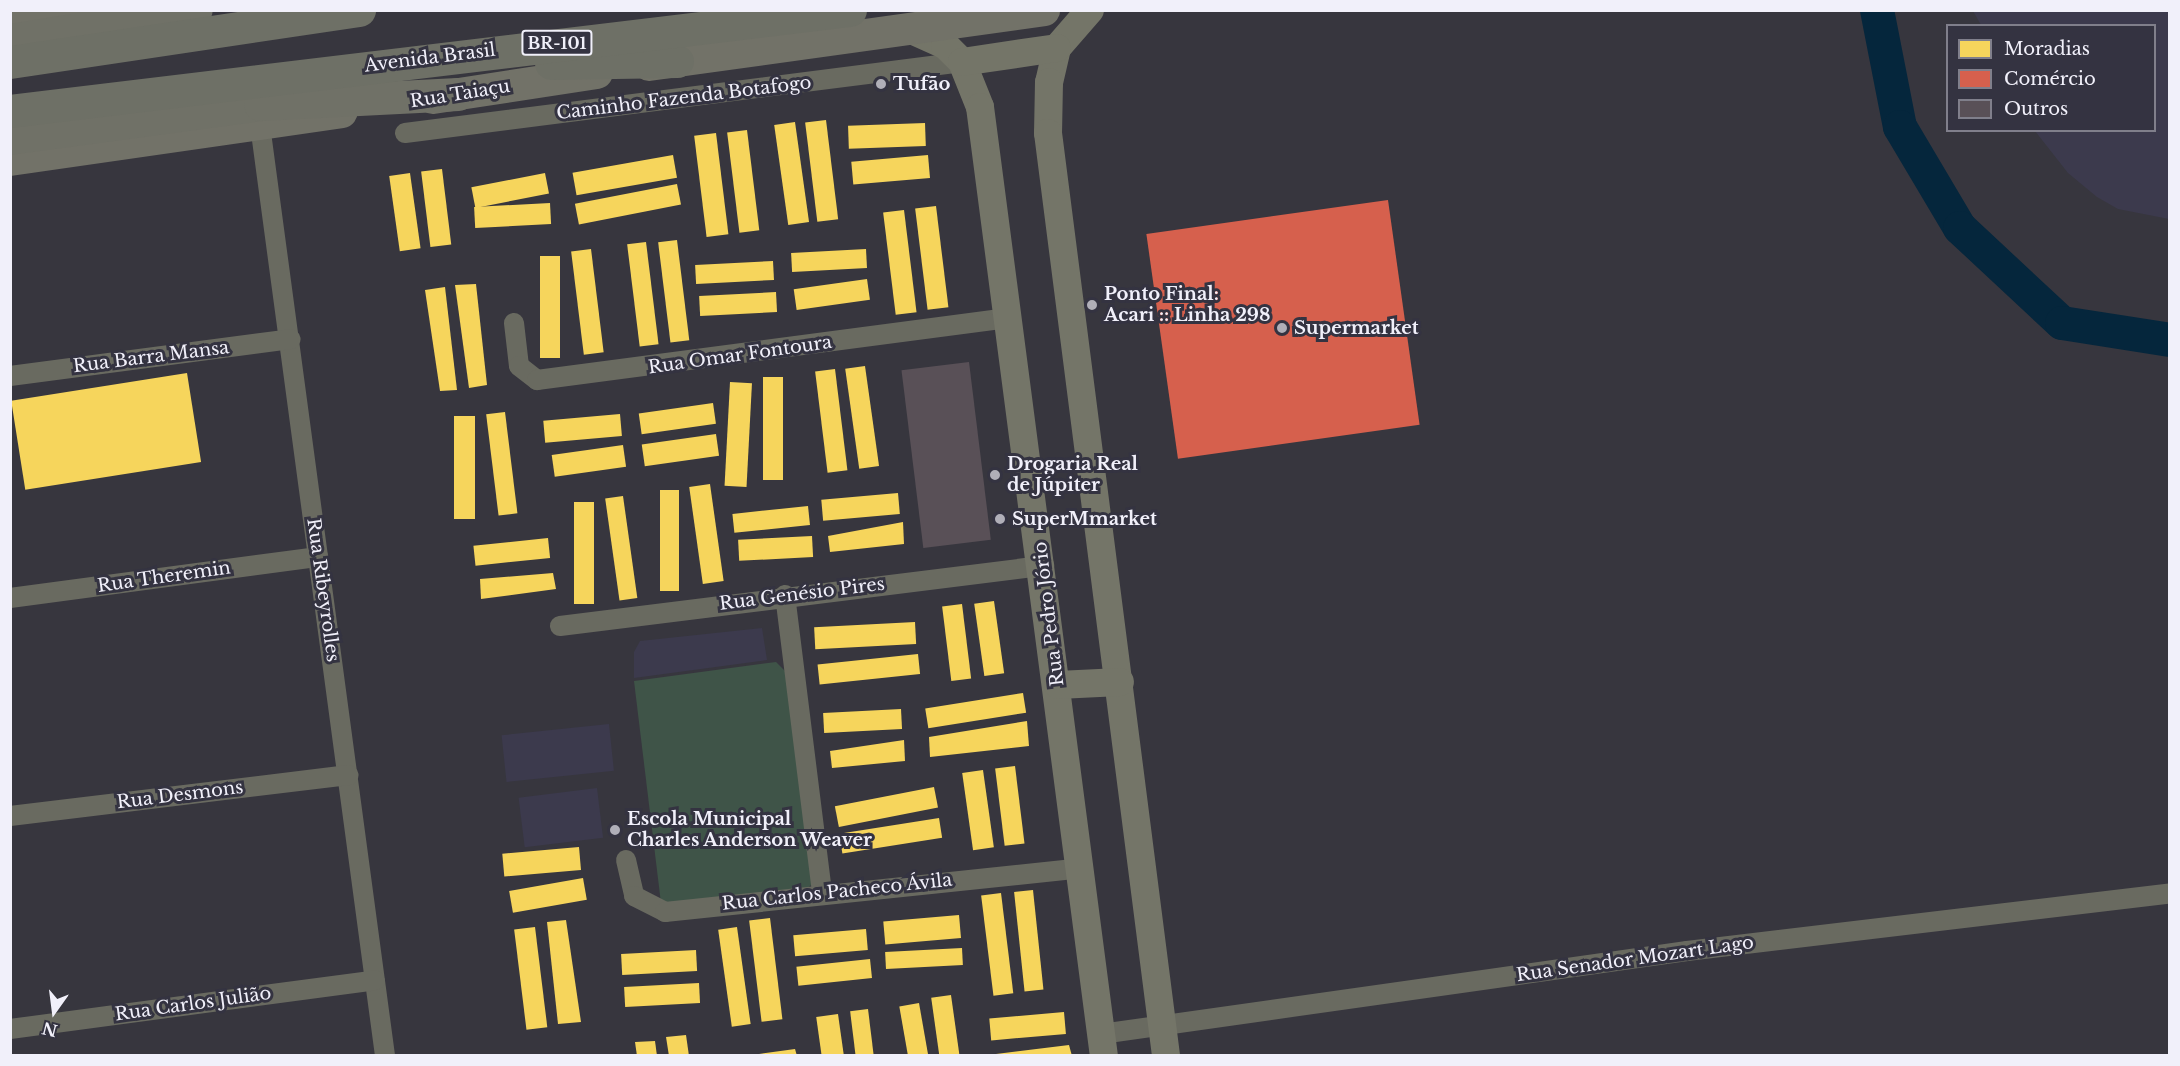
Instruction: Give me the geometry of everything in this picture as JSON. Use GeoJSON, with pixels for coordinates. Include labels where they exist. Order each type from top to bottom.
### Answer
{"type":"FeatureCollection","features":[{"type":"Feature","properties":{"kind":"highway"},"geometry":{"type":"LineString","coordinates":[[10,40],[195,10]]}},
{"type":"Feature","properties":{"kind":"highway"},"geometry":{"type":"LineString","coordinates":[[292,21],[326,10]]}},
{"type":"Feature","properties":{"kind":"highway"},"geometry":{"type":"LineString","coordinates":[[10,62],[359,10]]}},
{"type":"Feature","properties":{"kind":"highway","name":"Avenida Brasil"},"geometry":{"type":"LineString","coordinates":[[10,111],[264,77],[850,10]]}},
{"type":"Feature","properties":{"kind":"highway"},"geometry":{"type":"LineString","coordinates":[[264,77],[677,61]]}},
{"type":"Feature","properties":{"kind":"highway","name":"Avenida Brasil"},"geometry":{"type":"LineString","coordinates":[[10,138],[260,104],[458,94]]}},
{"type":"Feature","properties":{"kind":"main road"},"geometry":{"type":"LineString","coordinates":[[10,18],[67,10]]}},
{"type":"Feature","properties":{"kind":"main road"},"geometry":{"type":"LineString","coordinates":[[909,29],[1044,10]]}},
{"type":"Feature","properties":{"kind":"main road"},"geometry":{"type":"LineString","coordinates":[[1090,10],[1057,48],[1049,81],[1048,133],[1167,1056]]}},
{"type":"Feature","properties":{"kind":"main road","name":"Rua Taiaçu"},"geometry":{"type":"LineString","coordinates":[[10,160],[909,29]]}},
{"type":"Feature","properties":{"kind":"main road","name":"Rua Pedro Jório"},"geometry":{"type":"LineString","coordinates":[[909,29],[945,45],[962,62],[980,106],[1044,566],[1102,1045]]}},
{"type":"Feature","properties":{"kind":"main road"},"geometry":{"type":"LineString","coordinates":[[962,62],[1057,48]]}},
{"type":"Feature","properties":{"kind":"main road"},"geometry":{"type":"LineString","coordinates":[[1058,685],[1120,682]]}},
{"type":"Feature","properties":{"kind":"street","name":"Caminho Fazenda Botafogo"},"geometry":{"type":"LineString","coordinates":[[405,133],[962,62]]}},
{"type":"Feature","properties":{"kind":"street","name":"Rua Ribeyrolles"},"geometry":{"type":"LineString","coordinates":[[260,125],[291,339],[385,1056]]}},
{"type":"Feature","properties":{"kind":"street","name":"Rua Omar Fontoura"},"geometry":{"type":"LineString","coordinates":[[514,323],[519,366],[537,380],[1010,318]]}},
{"type":"Feature","properties":{"kind":"street","name":"Rua Barra Mansa"},"geometry":{"type":"LineString","coordinates":[[10,376],[291,339]]}},
{"type":"Feature","properties":{"kind":"street","name":"Rua Theremin"},"geometry":{"type":"LineString","coordinates":[[10,598],[318,557]]}},
{"type":"Feature","properties":{"kind":"street","name":"Rua Genésio Pires"},"geometry":{"type":"LineString","coordinates":[[560,626],[785,595],[1044,566]]}},
{"type":"Feature","properties":{"kind":"street"},"geometry":{"type":"LineString","coordinates":[[785,595],[822,892]]}},
{"type":"Feature","properties":{"kind":"street","name":"Rua Desmons"},"geometry":{"type":"LineString","coordinates":[[10,816],[349,775]]}},
{"type":"Feature","properties":{"kind":"street","name":"Rua Carlos Pacheco Ávila"},"geometry":{"type":"LineString","coordinates":[[626,860],[634,897],[665,912],[822,892],[1081,868]]}},
{"type":"Feature","properties":{"kind":"street","name":"Rua Senador Mozart Lago"},"geometry":{"type":"LineString","coordinates":[[1102,1045],[1163,1024],[1687,951],[2169,893]]}},
{"type":"Feature","properties":{"kind":"street","name":"Rua Carlos Julião"},"geometry":{"type":"LineString","coordinates":[[10,1029],[375,980]]}},
{"type":"Feature","properties":{"kind":"shaded area"},"geometry":{"type":"Polygon","coordinates":[[[1973,11],[2169,11],[2169,219],[2118,209],[2097,197],[2068,173],[2036,132],[2156,132],[2156,24],[1980,24],[1973,11]]]}},
{"type":"Feature","properties":{"kind":"shaded area"},"geometry":{"type":"Polygon","coordinates":[[[762,628],[767,660],[634,678],[634,652],[640,641],[762,628]]]}},
{"type":"Feature","properties":{"kind":"shaded area"},"geometry":{"type":"Polygon","coordinates":[[[609,724],[614,771],[507,782],[502,735],[609,724]]]}},
{"type":"Feature","properties":{"kind":"shaded area"},"geometry":{"type":"Polygon","coordinates":[[[597,788],[603,838],[525,847],[519,798],[597,788]]]}},
{"type":"Feature","properties":{"kind":"green space"},"geometry":{"type":"Polygon","coordinates":[[[776,662],[787,673],[816,882],[804,890],[661,903],[634,681],[776,662]]]}},
{"type":"Feature","properties":{"kind":"building: Moradias"},"geometry":{"type":"Polygon","coordinates":[[[826,120],[838,219],[817,222],[805,123],[826,120]]]}},
{"type":"Feature","properties":{"kind":"building: Moradias"},"geometry":{"type":"Polygon","coordinates":[[[795,122],[809,222],[788,225],[774,125],[795,122]]]}},
{"type":"Feature","properties":{"kind":"building: Moradias"},"geometry":{"type":"Polygon","coordinates":[[[925,123],[926,146],[849,149],[848,126],[925,123]]]}},
{"type":"Feature","properties":{"kind":"building: Moradias"},"geometry":{"type":"Polygon","coordinates":[[[747,130],[759,230],[739,233],[727,132],[747,130]]]}},
{"type":"Feature","properties":{"kind":"building: Moradias"},"geometry":{"type":"Polygon","coordinates":[[[716,133],[728,234],[707,237],[694,136],[716,133]]]}},
{"type":"Feature","properties":{"kind":"building: Moradias"},"geometry":{"type":"Polygon","coordinates":[[[673,155],[677,178],[577,195],[573,173],[673,155]]]}},
{"type":"Feature","properties":{"kind":"building: Moradias"},"geometry":{"type":"Polygon","coordinates":[[[928,155],[930,178],[853,185],[851,162],[928,155]]]}},
{"type":"Feature","properties":{"kind":"building: Moradias"},"geometry":{"type":"Polygon","coordinates":[[[442,169],[451,244],[430,247],[421,172],[442,169]]]}},
{"type":"Feature","properties":{"kind":"building: Moradias"},"geometry":{"type":"Polygon","coordinates":[[[410,173],[421,248],[400,251],[389,176],[410,173]]]}},
{"type":"Feature","properties":{"kind":"building: Moradias"},"geometry":{"type":"Polygon","coordinates":[[[545,173],[549,194],[475,208],[471,187],[545,173]]]}},
{"type":"Feature","properties":{"kind":"building: Moradias"},"geometry":{"type":"Polygon","coordinates":[[[677,184],[681,205],[579,224],[575,204],[677,184]]]}},
{"type":"Feature","properties":{"kind":"building: Moradias"},"geometry":{"type":"Polygon","coordinates":[[[550,203],[551,224],[475,228],[474,207],[550,203]]]}},
{"type":"Feature","properties":{"kind":"building: Moradias"},"geometry":{"type":"Polygon","coordinates":[[[936,206],[948,307],[928,310],[915,209],[936,206]]]}},
{"type":"Feature","properties":{"kind":"building: Moradias"},"geometry":{"type":"Polygon","coordinates":[[[904,210],[917,312],[896,315],[883,213],[904,210]]]}},
{"type":"Feature","properties":{"kind":"building: Moradias"},"geometry":{"type":"Polygon","coordinates":[[[677,240],[689,340],[670,343],[658,242],[677,240]]]}},
{"type":"Feature","properties":{"kind":"building: Moradias"},"geometry":{"type":"Polygon","coordinates":[[[646,242],[659,344],[640,347],[627,244],[646,242]]]}},
{"type":"Feature","properties":{"kind":"building: Moradias"},"geometry":{"type":"Polygon","coordinates":[[[591,249],[604,352],[584,355],[571,251],[591,249]]]}},
{"type":"Feature","properties":{"kind":"building: Moradias"},"geometry":{"type":"Polygon","coordinates":[[[866,249],[867,268],[792,272],[791,253],[866,249]]]}},
{"type":"Feature","properties":{"kind":"building: Moradias"},"geometry":{"type":"Polygon","coordinates":[[[540,256],[560,256],[560,358],[540,358],[540,256]]]}},
{"type":"Feature","properties":{"kind":"building: Moradias"},"geometry":{"type":"Polygon","coordinates":[[[773,261],[774,280],[696,284],[695,265],[773,261]]]}},
{"type":"Feature","properties":{"kind":"building: Moradias"},"geometry":{"type":"Polygon","coordinates":[[[867,279],[870,300],[797,310],[794,289],[867,279]]]}},
{"type":"Feature","properties":{"kind":"building: Moradias"},"geometry":{"type":"Polygon","coordinates":[[[476,284],[487,385],[469,388],[455,285],[476,284]]]}},
{"type":"Feature","properties":{"kind":"building: Moradias"},"geometry":{"type":"Polygon","coordinates":[[[445,287],[457,390],[440,391],[425,290],[445,287]]]}},
{"type":"Feature","properties":{"kind":"building: Moradias"},"geometry":{"type":"Polygon","coordinates":[[[776,292],[777,312],[700,316],[699,296],[776,292]]]}},
{"type":"Feature","properties":{"kind":"building: Moradias"},"geometry":{"type":"Polygon","coordinates":[[[865,366],[879,466],[859,469],[845,369],[865,366]]]}},
{"type":"Feature","properties":{"kind":"building: Moradias"},"geometry":{"type":"Polygon","coordinates":[[[835,369],[847,470],[828,473],[815,371],[835,369]]]}},
{"type":"Feature","properties":{"kind":"building: Moradias"},"geometry":{"type":"Polygon","coordinates":[[[187,373],[201,462],[25,490],[11,401],[187,373]]]}},
{"type":"Feature","properties":{"kind":"building: Moradias"},"geometry":{"type":"Polygon","coordinates":[[[763,377],[783,377],[783,480],[763,480],[763,377]]]}},
{"type":"Feature","properties":{"kind":"building: Moradias"},"geometry":{"type":"Polygon","coordinates":[[[730,382],[752,383],[747,487],[725,486],[730,382]]]}},
{"type":"Feature","properties":{"kind":"building: Moradias"},"geometry":{"type":"Polygon","coordinates":[[[713,403],[716,424],[642,434],[639,413],[713,403]]]}},
{"type":"Feature","properties":{"kind":"building: Moradias"},"geometry":{"type":"Polygon","coordinates":[[[505,412],[517,513],[499,516],[486,414],[505,412]]]}},
{"type":"Feature","properties":{"kind":"building: Moradias"},"geometry":{"type":"Polygon","coordinates":[[[620,414],[622,436],[545,443],[543,421],[620,414]]]}},
{"type":"Feature","properties":{"kind":"building: Moradias"},"geometry":{"type":"Polygon","coordinates":[[[454,416],[475,416],[475,519],[454,519],[454,416]]]}},
{"type":"Feature","properties":{"kind":"building: Moradias"},"geometry":{"type":"Polygon","coordinates":[[[716,434],[719,456],[645,466],[642,444],[716,434]]]}},
{"type":"Feature","properties":{"kind":"building: Moradias"},"geometry":{"type":"Polygon","coordinates":[[[623,445],[626,467],[555,477],[552,455],[623,445]]]}},
{"type":"Feature","properties":{"kind":"building: Moradias"},"geometry":{"type":"Polygon","coordinates":[[[710,484],[724,581],[703,584],[689,487],[710,484]]]}},
{"type":"Feature","properties":{"kind":"building: Moradias"},"geometry":{"type":"Polygon","coordinates":[[[660,490],[679,490],[679,591],[660,591],[660,490]]]}},
{"type":"Feature","properties":{"kind":"building: Moradias"},"geometry":{"type":"Polygon","coordinates":[[[898,493],[900,514],[823,521],[821,500],[898,493]]]}},
{"type":"Feature","properties":{"kind":"building: Moradias"},"geometry":{"type":"Polygon","coordinates":[[[623,496],[637,598],[620,601],[605,499],[623,496]]]}},
{"type":"Feature","properties":{"kind":"building: Moradias"},"geometry":{"type":"Polygon","coordinates":[[[574,502],[594,502],[594,604],[574,604],[574,502]]]}},
{"type":"Feature","properties":{"kind":"building: Moradias"},"geometry":{"type":"Polygon","coordinates":[[[808,506],[810,525],[734,533],[732,514],[808,506]]]}},
{"type":"Feature","properties":{"kind":"building: Moradias"},"geometry":{"type":"Polygon","coordinates":[[[903,522],[904,544],[830,552],[828,536],[903,522]]]}},
{"type":"Feature","properties":{"kind":"building: Moradias"},"geometry":{"type":"Polygon","coordinates":[[[812,536],[813,557],[739,561],[738,540],[812,536]]]}},
{"type":"Feature","properties":{"kind":"building: Moradias"},"geometry":{"type":"Polygon","coordinates":[[[548,538],[550,558],[476,566],[473,546],[548,538]]]}},
{"type":"Feature","properties":{"kind":"building: Moradias"},"geometry":{"type":"Polygon","coordinates":[[[553,573],[556,589],[481,599],[480,579],[553,573]]]}},
{"type":"Feature","properties":{"kind":"building: Moradias"},"geometry":{"type":"Polygon","coordinates":[[[994,601],[1004,673],[984,676],[974,604],[994,601]]]}},
{"type":"Feature","properties":{"kind":"building: Moradias"},"geometry":{"type":"Polygon","coordinates":[[[962,604],[971,678],[951,681],[942,606],[962,604]]]}},
{"type":"Feature","properties":{"kind":"building: Moradias"},"geometry":{"type":"Polygon","coordinates":[[[915,622],[916,644],[815,649],[814,627],[915,622]]]}},
{"type":"Feature","properties":{"kind":"building: Moradias"},"geometry":{"type":"Polygon","coordinates":[[[918,654],[920,674],[820,684],[818,665],[918,654]]]}},
{"type":"Feature","properties":{"kind":"building: Moradias"},"geometry":{"type":"Polygon","coordinates":[[[1023,693],[1026,713],[928,728],[925,708],[1023,693]]]}},
{"type":"Feature","properties":{"kind":"building: Moradias"},"geometry":{"type":"Polygon","coordinates":[[[901,709],[902,729],[824,733],[823,713],[901,709]]]}},
{"type":"Feature","properties":{"kind":"building: Moradias"},"geometry":{"type":"Polygon","coordinates":[[[1027,721],[1029,746],[930,757],[929,737],[1027,721]]]}},
{"type":"Feature","properties":{"kind":"building: Moradias"},"geometry":{"type":"Polygon","coordinates":[[[904,740],[905,761],[832,768],[830,751],[904,740]]]}},
{"type":"Feature","properties":{"kind":"building: Moradias"},"geometry":{"type":"Polygon","coordinates":[[[1015,766],[1025,843],[1005,846],[995,768],[1015,766]]]}},
{"type":"Feature","properties":{"kind":"building: Moradias"},"geometry":{"type":"Polygon","coordinates":[[[983,770],[994,847],[973,850],[962,773],[983,770]]]}},
{"type":"Feature","properties":{"kind":"building: Moradias"},"geometry":{"type":"Polygon","coordinates":[[[934,787],[938,808],[839,827],[835,806],[934,787]]]}},
{"type":"Feature","properties":{"kind":"building: Moradias"},"geometry":{"type":"Polygon","coordinates":[[[939,818],[942,838],[842,854],[839,834],[939,818]]]}},
{"type":"Feature","properties":{"kind":"building: Moradias"},"geometry":{"type":"Polygon","coordinates":[[[579,847],[581,870],[504,877],[502,854],[579,847]]]}},
{"type":"Feature","properties":{"kind":"building: Moradias"},"geometry":{"type":"Polygon","coordinates":[[[583,878],[587,900],[513,913],[509,891],[583,878]]]}},
{"type":"Feature","properties":{"kind":"building: Moradias"},"geometry":{"type":"Polygon","coordinates":[[[1033,890],[1043,989],[1025,991],[1014,892],[1033,890]]]}},
{"type":"Feature","properties":{"kind":"building: Moradias"},"geometry":{"type":"Polygon","coordinates":[[[1001,893],[1013,993],[993,996],[981,895],[1001,893]]]}},
{"type":"Feature","properties":{"kind":"building: Moradias"},"geometry":{"type":"Polygon","coordinates":[[[959,915],[961,938],[885,945],[883,922],[959,915]]]}},
{"type":"Feature","properties":{"kind":"building: Moradias"},"geometry":{"type":"Polygon","coordinates":[[[770,918],[782,1019],[762,1022],[749,921],[770,918]]]}},
{"type":"Feature","properties":{"kind":"building: Moradias"},"geometry":{"type":"Polygon","coordinates":[[[566,920],[581,1022],[558,1024],[547,922],[566,920]]]}},
{"type":"Feature","properties":{"kind":"building: Moradias"},"geometry":{"type":"Polygon","coordinates":[[[535,927],[547,1027],[526,1030],[514,930],[535,927]]]}},
{"type":"Feature","properties":{"kind":"building: Moradias"},"geometry":{"type":"Polygon","coordinates":[[[737,927],[751,1024],[732,1027],[718,930],[737,927]]]}},
{"type":"Feature","properties":{"kind":"building: Moradias"},"geometry":{"type":"Polygon","coordinates":[[[866,929],[868,950],[795,956],[793,935],[866,929]]]}},
{"type":"Feature","properties":{"kind":"building: Moradias"},"geometry":{"type":"Polygon","coordinates":[[[962,948],[963,965],[886,969],[885,952],[962,948]]]}},
{"type":"Feature","properties":{"kind":"building: Moradias"},"geometry":{"type":"Polygon","coordinates":[[[696,950],[697,971],[622,975],[621,954],[696,950]]]}},
{"type":"Feature","properties":{"kind":"building: Moradias"},"geometry":{"type":"Polygon","coordinates":[[[870,959],[872,978],[798,986],[796,967],[870,959]]]}},
{"type":"Feature","properties":{"kind":"building: Moradias"},"geometry":{"type":"Polygon","coordinates":[[[699,983],[700,1003],[625,1007],[624,987],[699,983]]]}},
{"type":"Feature","properties":{"kind":"building: Moradias"},"geometry":{"type":"Polygon","coordinates":[[[951,995],[960,1056],[939,1056],[931,998],[951,995]]]}},
{"type":"Feature","properties":{"kind":"building: Moradias"},"geometry":{"type":"Polygon","coordinates":[[[919,1003],[928,1056],[908,1056],[899,1006],[919,1003]]]}},
{"type":"Feature","properties":{"kind":"building: Moradias"},"geometry":{"type":"Polygon","coordinates":[[[868,1009],[874,1056],[856,1056],[850,1011],[868,1009]]]}},
{"type":"Feature","properties":{"kind":"building: Moradias"},"geometry":{"type":"Polygon","coordinates":[[[1064,1012],[1066,1034],[991,1040],[989,1019],[1064,1012]]]}},
{"type":"Feature","properties":{"kind":"building: Moradias"},"geometry":{"type":"Polygon","coordinates":[[[838,1014],[844,1056],[822,1056],[816,1017],[838,1014]]]}},
{"type":"Feature","properties":{"kind":"building: Moradias"},"geometry":{"type":"Polygon","coordinates":[[[686,1035],[689,1056],[669,1056],[666,1037],[686,1035]]]}},
{"type":"Feature","properties":{"kind":"building: Moradias"},"geometry":{"type":"Polygon","coordinates":[[[655,1041],[657,1056],[637,1056],[635,1042],[655,1041]]]}},
{"type":"Feature","properties":{"kind":"building: Moradias"},"geometry":{"type":"Polygon","coordinates":[[[1069,1045],[1072,1056],[996,1056],[996,1054],[1069,1045]]]}},
{"type":"Feature","properties":{"kind":"building: Moradias"},"geometry":{"type":"Polygon","coordinates":[[[795,1049],[797,1056],[759,1056],[759,1054],[795,1049]]]}},
{"type":"Feature","properties":{"kind":"building: Comércio","name":"Supermarket"},"geometry":{"type":"Polygon","coordinates":[[[1388,200],[1420,425],[1178,459],[1146,234],[1388,200]]]}},
{"type":"Feature","properties":{"kind":"building: Outros"},"geometry":{"type":"Polygon","coordinates":[[[969,362],[991,540],[923,548],[902,370],[969,362]]]}},
{"type":"Feature","properties":{"kind":"waterway"},"geometry":{"type":"LineString","coordinates":[[1877,10],[1900,127],[1960,228],[2062,323],[2170,340]]}},
{"type":"Feature","properties":{"kind":"place","name":"Tufão"},"geometry":{"type":"Point","coordinates":[881,84]}},
{"type":"Feature","properties":{"kind":"place","name":"Ponto Final: Acari :: Linha 298"},"geometry":{"type":"Point","coordinates":[1092,305]}},
{"type":"Feature","properties":{"kind":"place","name":"Supermarket"},"geometry":{"type":"Point","coordinates":[1282,328]}},
{"type":"Feature","properties":{"kind":"place","name":"Drogaria Real de Júpiter"},"geometry":{"type":"Point","coordinates":[995,475]}},
{"type":"Feature","properties":{"kind":"place","name":"SuperMmarket"},"geometry":{"type":"Point","coordinates":[1000,519]}},
{"type":"Feature","properties":{"kind":"place","name":"Escola Municipal Charles Anderson Weaver"},"geometry":{"type":"Point","coordinates":[615,830]}}]}
